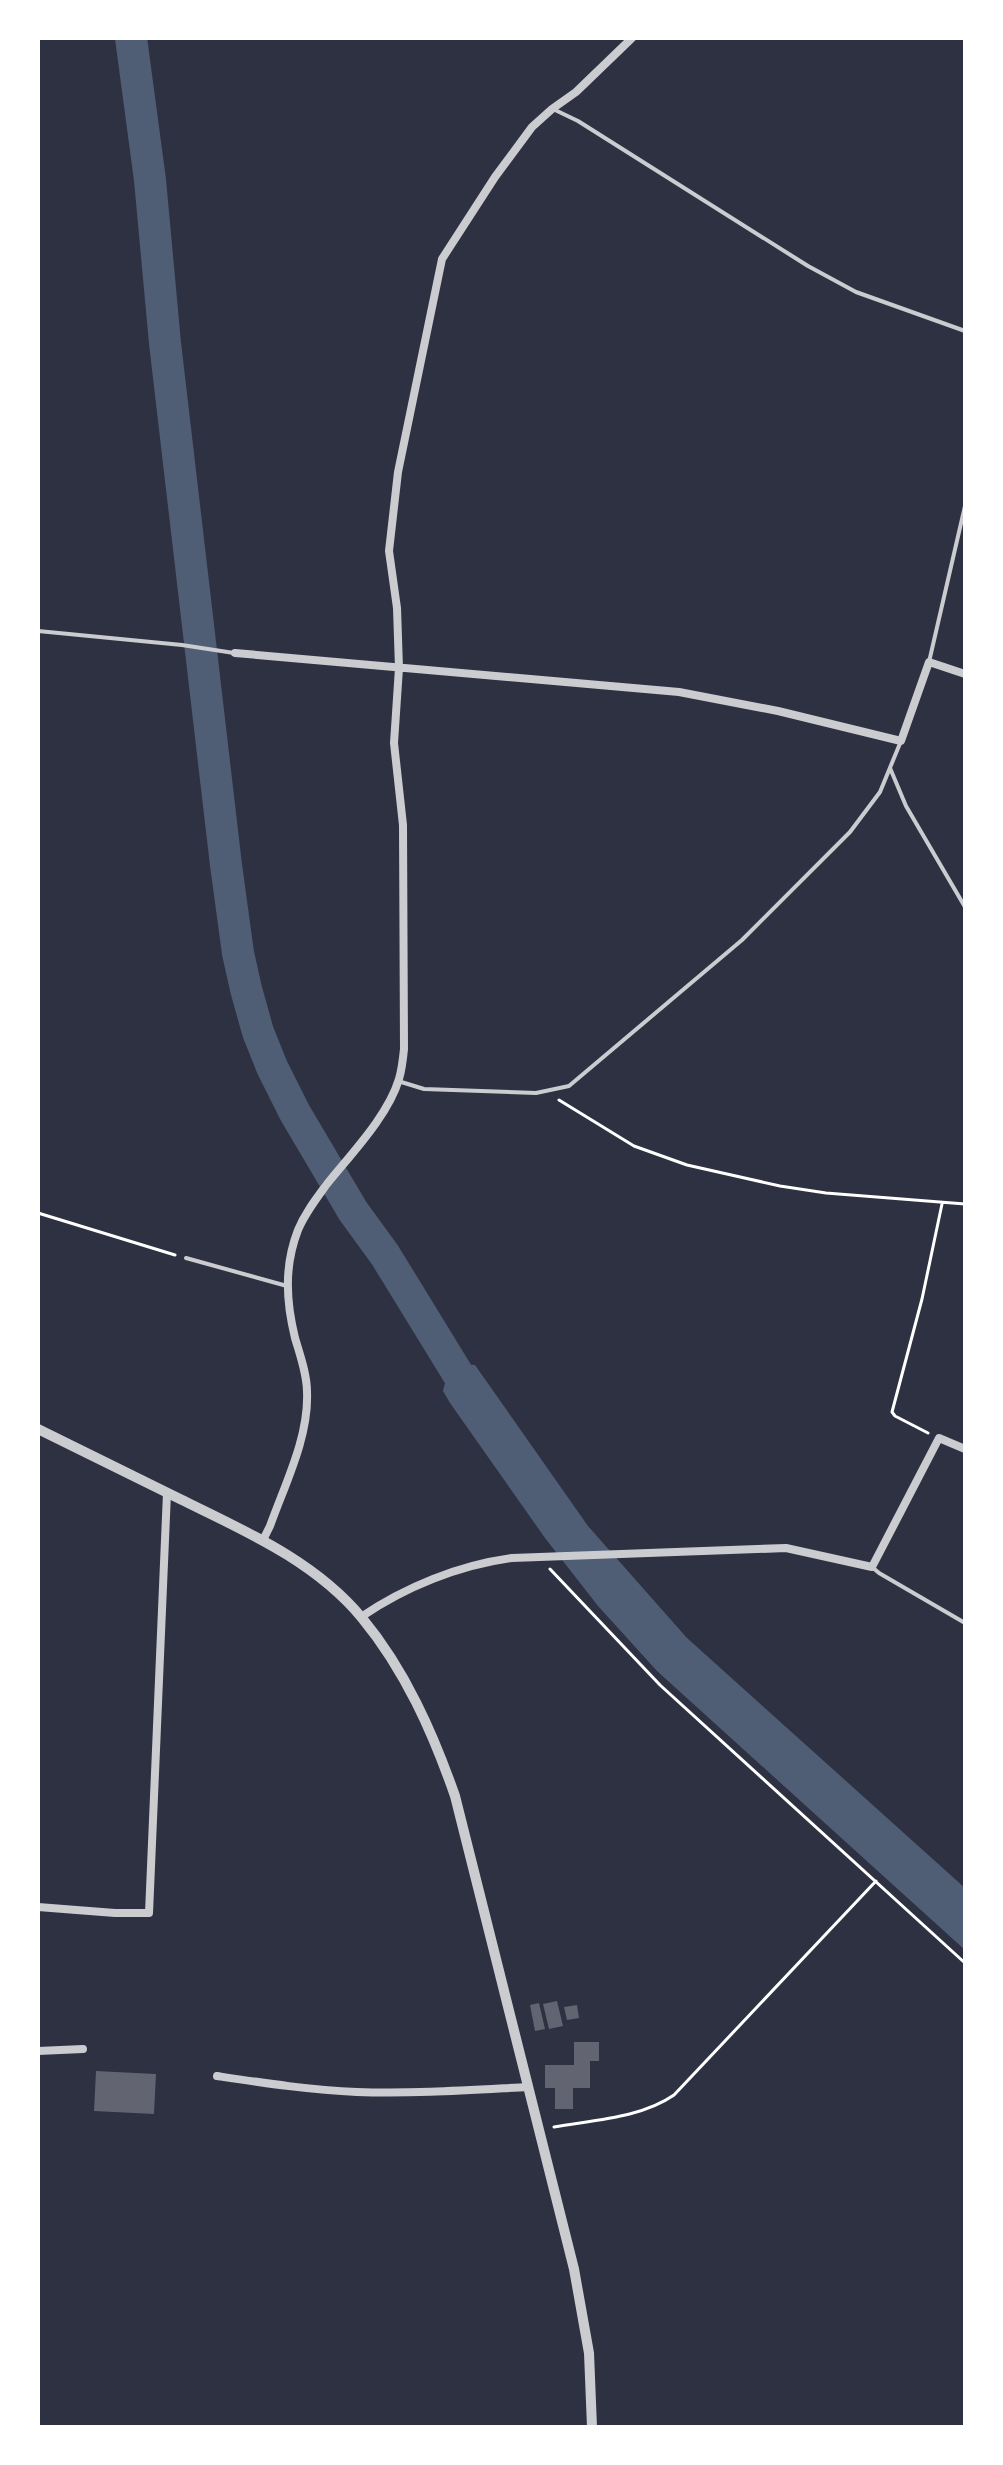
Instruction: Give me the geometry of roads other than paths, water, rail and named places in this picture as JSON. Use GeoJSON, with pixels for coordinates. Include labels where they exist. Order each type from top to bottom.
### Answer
{"type":"FeatureCollection","features":[{"type":"Feature","properties":{"kind":"street"},"geometry":{"type":"LineString","coordinates":[[263,1540],[303,1432],[306,1411],[306,1380],[292,1325],[287,1286],[297,1231],[317,1197],[386,1107],[398,1081],[404,1049],[403,825],[394,743],[399,668],[397,608],[389,551],[398,472],[442,259],[501,168],[532,127],[576,92],[632,38]]}},
{"type":"Feature","properties":{"kind":"street"},"geometry":{"type":"LineString","coordinates":[[235,653],[679,692],[778,711],[901,741],[929,662],[965,674]]}},
{"type":"Feature","properties":{"kind":"street"},"geometry":{"type":"LineString","coordinates":[[38,1429],[263,1540],[321,1579],[361,1617],[415,1700],[439,1749],[455,1796],[574,2269],[591,2382],[592,2427]]}},
{"type":"Feature","properties":{"kind":"street"},"geometry":{"type":"LineString","coordinates":[[361,1617],[410,1590],[470,1566],[512,1558],[786,1548],[872,1567],[939,1438],[965,1449]]}},
{"type":"Feature","properties":{"kind":"street"},"geometry":{"type":"LineString","coordinates":[[38,1907],[149,1913],[167,1493]]}},
{"type":"Feature","properties":{"kind":"street"},"geometry":{"type":"LineString","coordinates":[[38,2051],[83,2049]]}},
{"type":"Feature","properties":{"kind":"street"},"geometry":{"type":"LineString","coordinates":[[217,2076],[305,2089],[355,2092],[415,2093],[528,2087]]}},
{"type":"Feature","properties":{"kind":"lane"},"geometry":{"type":"LineString","coordinates":[[552,109],[578,121],[808,266],[856,292],[965,331]]}},
{"type":"Feature","properties":{"kind":"lane"},"geometry":{"type":"LineString","coordinates":[[929,662],[965,506]]}},
{"type":"Feature","properties":{"kind":"lane"},"geometry":{"type":"LineString","coordinates":[[38,631],[235,653]]}},
{"type":"Feature","properties":{"kind":"lane"},"geometry":{"type":"LineString","coordinates":[[398,1081],[424,1089],[536,1093],[569,1086],[742,940],[850,832],[880,792],[901,741]]}},
{"type":"Feature","properties":{"kind":"lane"},"geometry":{"type":"LineString","coordinates":[[890,768],[906,806],[965,907]]}},
{"type":"Feature","properties":{"kind":"lane"},"geometry":{"type":"LineString","coordinates":[[186,1258],[287,1286]]}},
{"type":"Feature","properties":{"kind":"lane"},"geometry":{"type":"LineString","coordinates":[[872,1567],[965,1623]]}},
{"type":"Feature","properties":{"kind":"water"},"geometry":{"type":"Polygon","coordinates":[[[450,1363],[475,1365],[588,1526],[687,1638],[965,1888],[965,1950],[657,1671],[598,1606],[545,1538],[450,1403],[443,1391],[450,1363]]]}},
{"type":"Feature","properties":{"kind":"waterway"},"geometry":{"type":"LineString","coordinates":[[131,38],[150,180],[165,343],[226,865],[246,989],[258,1032],[295,1113],[353,1211],[385,1255],[474,1400]]}}]}
